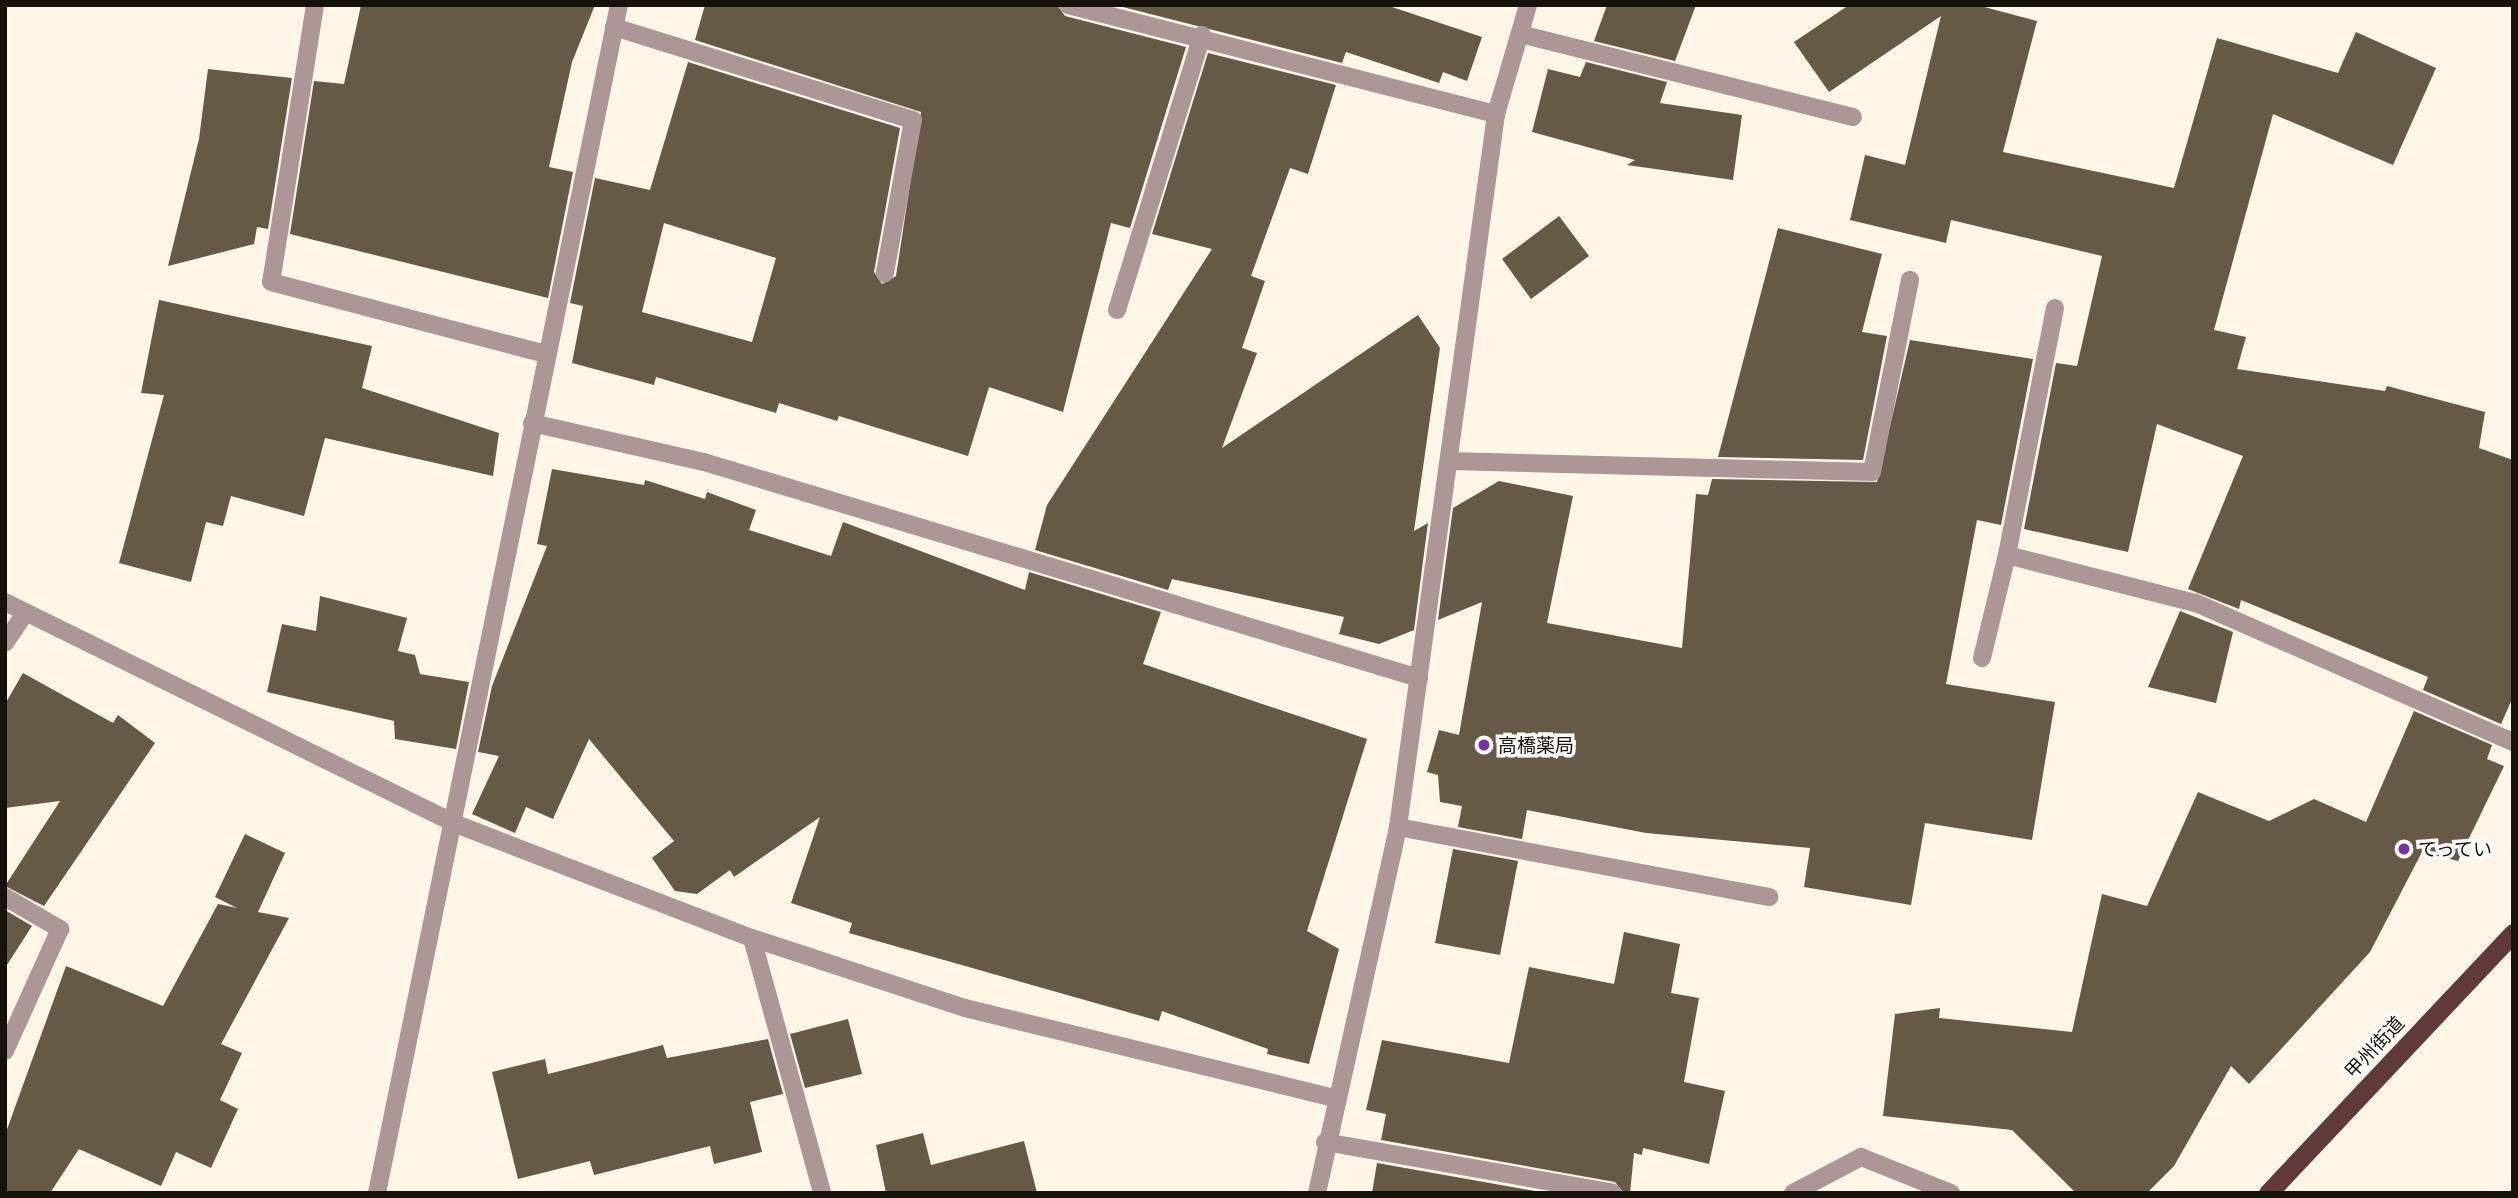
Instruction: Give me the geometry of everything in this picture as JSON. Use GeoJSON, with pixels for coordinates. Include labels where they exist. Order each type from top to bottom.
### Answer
{"type":"FeatureCollection","features":[{"type":"Feature","properties":{"kind":"highway","name":"甲州街道"},"geometry":{"type":"LineString","coordinates":[[2268,1193],[2513,933]]}},
{"type":"Feature","properties":{"kind":"street"},"geometry":{"type":"LineString","coordinates":[[315,5],[271,282],[545,354]]}},
{"type":"Feature","properties":{"kind":"street"},"geometry":{"type":"LineString","coordinates":[[377,1193],[456,824],[531,422],[619,5]]}},
{"type":"Feature","properties":{"kind":"street"},"geometry":{"type":"LineString","coordinates":[[1068,5],[1202,35],[1496,114]]}},
{"type":"Feature","properties":{"kind":"street"},"geometry":{"type":"LineString","coordinates":[[1317,1193],[1325,1142],[1398,827],[1496,114],[1528,5]]}},
{"type":"Feature","properties":{"kind":"street"},"geometry":{"type":"LineString","coordinates":[[614,27],[912,120],[886,273]]}},
{"type":"Feature","properties":{"kind":"street"},"geometry":{"type":"LineString","coordinates":[[1520,34],[1853,117]]}},
{"type":"Feature","properties":{"kind":"street"},"geometry":{"type":"LineString","coordinates":[[1117,310],[1202,35]]}},
{"type":"Feature","properties":{"kind":"street"},"geometry":{"type":"LineString","coordinates":[[1448,461],[1872,472],[1910,280]]}},
{"type":"Feature","properties":{"kind":"street"},"geometry":{"type":"LineString","coordinates":[[1982,658],[2007,555],[2055,307]]}},
{"type":"Feature","properties":{"kind":"street"},"geometry":{"type":"LineString","coordinates":[[531,422],[704,462],[1419,678]]}},
{"type":"Feature","properties":{"kind":"street"},"geometry":{"type":"LineString","coordinates":[[2007,555],[2196,603],[2513,742]]}},
{"type":"Feature","properties":{"kind":"street"},"geometry":{"type":"LineString","coordinates":[[5,602],[456,824],[752,938],[965,1008],[1335,1098]]}},
{"type":"Feature","properties":{"kind":"street"},"geometry":{"type":"LineString","coordinates":[[5,643],[25,613]]}},
{"type":"Feature","properties":{"kind":"street"},"geometry":{"type":"LineString","coordinates":[[1398,827],[1769,897]]}},
{"type":"Feature","properties":{"kind":"street"},"geometry":{"type":"LineString","coordinates":[[5,897],[60,929],[5,1051]]}},
{"type":"Feature","properties":{"kind":"street"},"geometry":{"type":"LineString","coordinates":[[752,938],[822,1193]]}},
{"type":"Feature","properties":{"kind":"street"},"geometry":{"type":"LineString","coordinates":[[1325,1142],[1613,1193]]}},
{"type":"Feature","properties":{"kind":"street"},"geometry":{"type":"LineString","coordinates":[[1793,1193],[1861,1157],[1951,1193]]}},
{"type":"Feature","properties":{"kind":"building"},"geometry":{"type":"Polygon","coordinates":[[[361,5],[595,5],[572,62],[549,167],[573,172],[548,298],[290,234],[314,81],[344,84],[361,5]]]}},
{"type":"Feature","properties":{"kind":"building"},"geometry":{"type":"Polygon","coordinates":[[[705,5],[1057,5],[1065,16],[1186,47],[1130,228],[1111,223],[1063,412],[989,387],[968,456],[839,416],[837,421],[779,403],[776,413],[656,377],[654,385],[572,363],[583,306],[570,303],[595,178],[650,190],[688,62],[900,128],[874,272],[882,284],[896,276],[921,112],[695,40],[705,5]],[[664,223],[642,312],[752,342],[776,258],[664,223]]]}},
{"type":"Feature","properties":{"kind":"building"},"geometry":{"type":"Polygon","coordinates":[[[1115,5],[1386,5],[1482,37],[1467,81],[1443,72],[1439,83],[1346,52],[1342,63],[1115,5]]]}},
{"type":"Feature","properties":{"kind":"building"},"geometry":{"type":"Polygon","coordinates":[[[1607,5],[1696,5],[1675,61],[1594,41],[1607,5]]]}},
{"type":"Feature","properties":{"kind":"building"},"geometry":{"type":"Polygon","coordinates":[[[1849,5],[1977,5],[2037,21],[2003,152],[2174,188],[2217,38],[2338,73],[2356,32],[2436,68],[2393,165],[2273,114],[2214,330],[2246,337],[2237,369],[2385,391],[2387,386],[2485,412],[2479,448],[2513,460],[2513,697],[2501,724],[2423,690],[2428,677],[2241,600],[2239,609],[2188,589],[2243,456],[2157,424],[2128,552],[2024,529],[2056,363],[2077,366],[2102,256],[1951,220],[1946,243],[1850,220],[1865,155],[1905,165],[1941,16],[1829,92],[1794,42],[1849,5]]]}},
{"type":"Feature","properties":{"kind":"building"},"geometry":{"type":"Polygon","coordinates":[[[1208,53],[1336,85],[1308,174],[1290,168],[1251,276],[1265,281],[1242,348],[1257,353],[1222,448],[1418,315],[1440,348],[1414,531],[1428,523],[1414,630],[1379,644],[1339,634],[1344,617],[1172,579],[1168,590],[1035,550],[1047,505],[1212,249],[1152,234],[1208,53]]]}},
{"type":"Feature","properties":{"kind":"building"},"geometry":{"type":"Polygon","coordinates":[[[1586,62],[1667,82],[1660,103],[1742,115],[1733,180],[1627,165],[1635,160],[1532,132],[1548,69],[1580,77],[1586,62]]]}},
{"type":"Feature","properties":{"kind":"building"},"geometry":{"type":"Polygon","coordinates":[[[208,69],[292,78],[268,229],[257,227],[254,244],[168,266],[199,139],[208,69]]]}},
{"type":"Feature","properties":{"kind":"building"},"geometry":{"type":"Polygon","coordinates":[[[1559,216],[1589,256],[1531,299],[1502,259],[1559,216]]]}},
{"type":"Feature","properties":{"kind":"building"},"geometry":{"type":"Polygon","coordinates":[[[1778,228],[1882,254],[1862,332],[1887,336],[1863,460],[1718,457],[1778,228]]]}},
{"type":"Feature","properties":{"kind":"building"},"geometry":{"type":"Polygon","coordinates":[[[159,300],[372,346],[362,388],[499,433],[493,476],[325,438],[304,516],[231,496],[223,526],[206,522],[191,582],[119,563],[164,395],[141,393],[159,300]]]}},
{"type":"Feature","properties":{"kind":"building"},"geometry":{"type":"Polygon","coordinates":[[[1910,340],[2033,359],[2001,525],[1977,520],[1946,684],[2055,702],[2032,840],[1925,823],[1911,905],[1804,887],[1810,848],[1646,833],[1527,810],[1522,839],[1458,827],[1462,806],[1440,802],[1438,775],[1427,772],[1439,730],[1459,735],[1482,602],[1438,620],[1453,508],[1499,481],[1573,496],[1547,623],[1682,648],[1696,494],[1708,495],[1712,479],[1877,482],[1910,340]]]}},
{"type":"Feature","properties":{"kind":"building"},"geometry":{"type":"Polygon","coordinates":[[[552,469],[644,485],[645,480],[705,499],[707,492],[756,510],[749,530],[831,556],[843,522],[1025,590],[1029,572],[1161,612],[1143,664],[1367,739],[1307,931],[1339,949],[1309,1064],[1267,1054],[1268,1049],[1162,1011],[1159,1021],[849,933],[852,923],[791,903],[820,817],[734,877],[730,870],[697,894],[675,891],[652,858],[674,841],[589,739],[553,819],[526,807],[515,833],[472,814],[499,756],[478,752],[492,686],[547,546],[537,544],[552,469]]]}},
{"type":"Feature","properties":{"kind":"building"},"geometry":{"type":"Polygon","coordinates":[[[320,596],[407,618],[398,651],[415,655],[420,674],[469,682],[456,749],[395,739],[394,721],[267,692],[282,624],[316,631],[320,596]]]}},
{"type":"Feature","properties":{"kind":"building"},"geometry":{"type":"Polygon","coordinates":[[[2180,611],[2233,632],[2216,703],[2148,687],[2180,611]]]}},
{"type":"Feature","properties":{"kind":"building"},"geometry":{"type":"Polygon","coordinates":[[[23,673],[113,723],[118,715],[155,743],[44,906],[5,886],[60,801],[5,808],[5,704],[23,673]]]}},
{"type":"Feature","properties":{"kind":"building"},"geometry":{"type":"Polygon","coordinates":[[[2414,711],[2492,745],[2487,759],[2504,766],[2458,861],[2422,852],[2370,952],[2249,1084],[2231,1066],[2174,1166],[2147,1193],[2076,1193],[2012,1130],[1883,1116],[1895,1014],[1940,1008],[1939,1018],[2072,1032],[2102,894],[2147,906],[2198,792],[2269,821],[2314,799],[2366,822],[2414,711]]]}},
{"type":"Feature","properties":{"kind":"building"},"geometry":{"type":"Polygon","coordinates":[[[245,834],[285,853],[258,912],[289,918],[221,1044],[242,1053],[220,1100],[238,1109],[211,1168],[176,1152],[161,1186],[79,1149],[50,1193],[5,1193],[5,1135],[66,966],[163,1006],[218,904],[237,908],[215,897],[245,834]]]}},
{"type":"Feature","properties":{"kind":"building"},"geometry":{"type":"Polygon","coordinates":[[[1453,849],[1518,861],[1500,955],[1435,943],[1453,849]]]}},
{"type":"Feature","properties":{"kind":"building"},"geometry":{"type":"Polygon","coordinates":[[[5,910],[32,926],[5,968],[5,910]]]}},
{"type":"Feature","properties":{"kind":"building"},"geometry":{"type":"Polygon","coordinates":[[[1624,932],[1680,944],[1671,993],[1699,998],[1684,1082],[1725,1091],[1709,1164],[1643,1148],[1642,1155],[1634,1153],[1630,1193],[1624,1193],[1615,1182],[1381,1140],[1386,1114],[1366,1110],[1382,1040],[1509,1063],[1529,967],[1614,984],[1624,932]]]}},
{"type":"Feature","properties":{"kind":"building"},"geometry":{"type":"Polygon","coordinates":[[[848,1019],[862,1074],[805,1088],[790,1034],[848,1019]]]}},
{"type":"Feature","properties":{"kind":"building"},"geometry":{"type":"Polygon","coordinates":[[[768,1039],[783,1094],[750,1102],[762,1152],[714,1164],[710,1146],[594,1175],[590,1161],[518,1179],[492,1072],[545,1059],[548,1074],[663,1045],[667,1058],[768,1039]]]}},
{"type":"Feature","properties":{"kind":"building"},"geometry":{"type":"Polygon","coordinates":[[[923,1133],[931,1165],[1024,1141],[1037,1193],[886,1193],[876,1145],[923,1133]]]}},
{"type":"Feature","properties":{"kind":"building"},"geometry":{"type":"Polygon","coordinates":[[[1377,1163],[1546,1193],[1372,1193],[1377,1163]]]}},
{"type":"Feature","properties":{"kind":"place","name":"高橋薬局"},"geometry":{"type":"Point","coordinates":[1484,745]}},
{"type":"Feature","properties":{"kind":"place","name":"てってい"},"geometry":{"type":"Point","coordinates":[2404,849]}}]}
